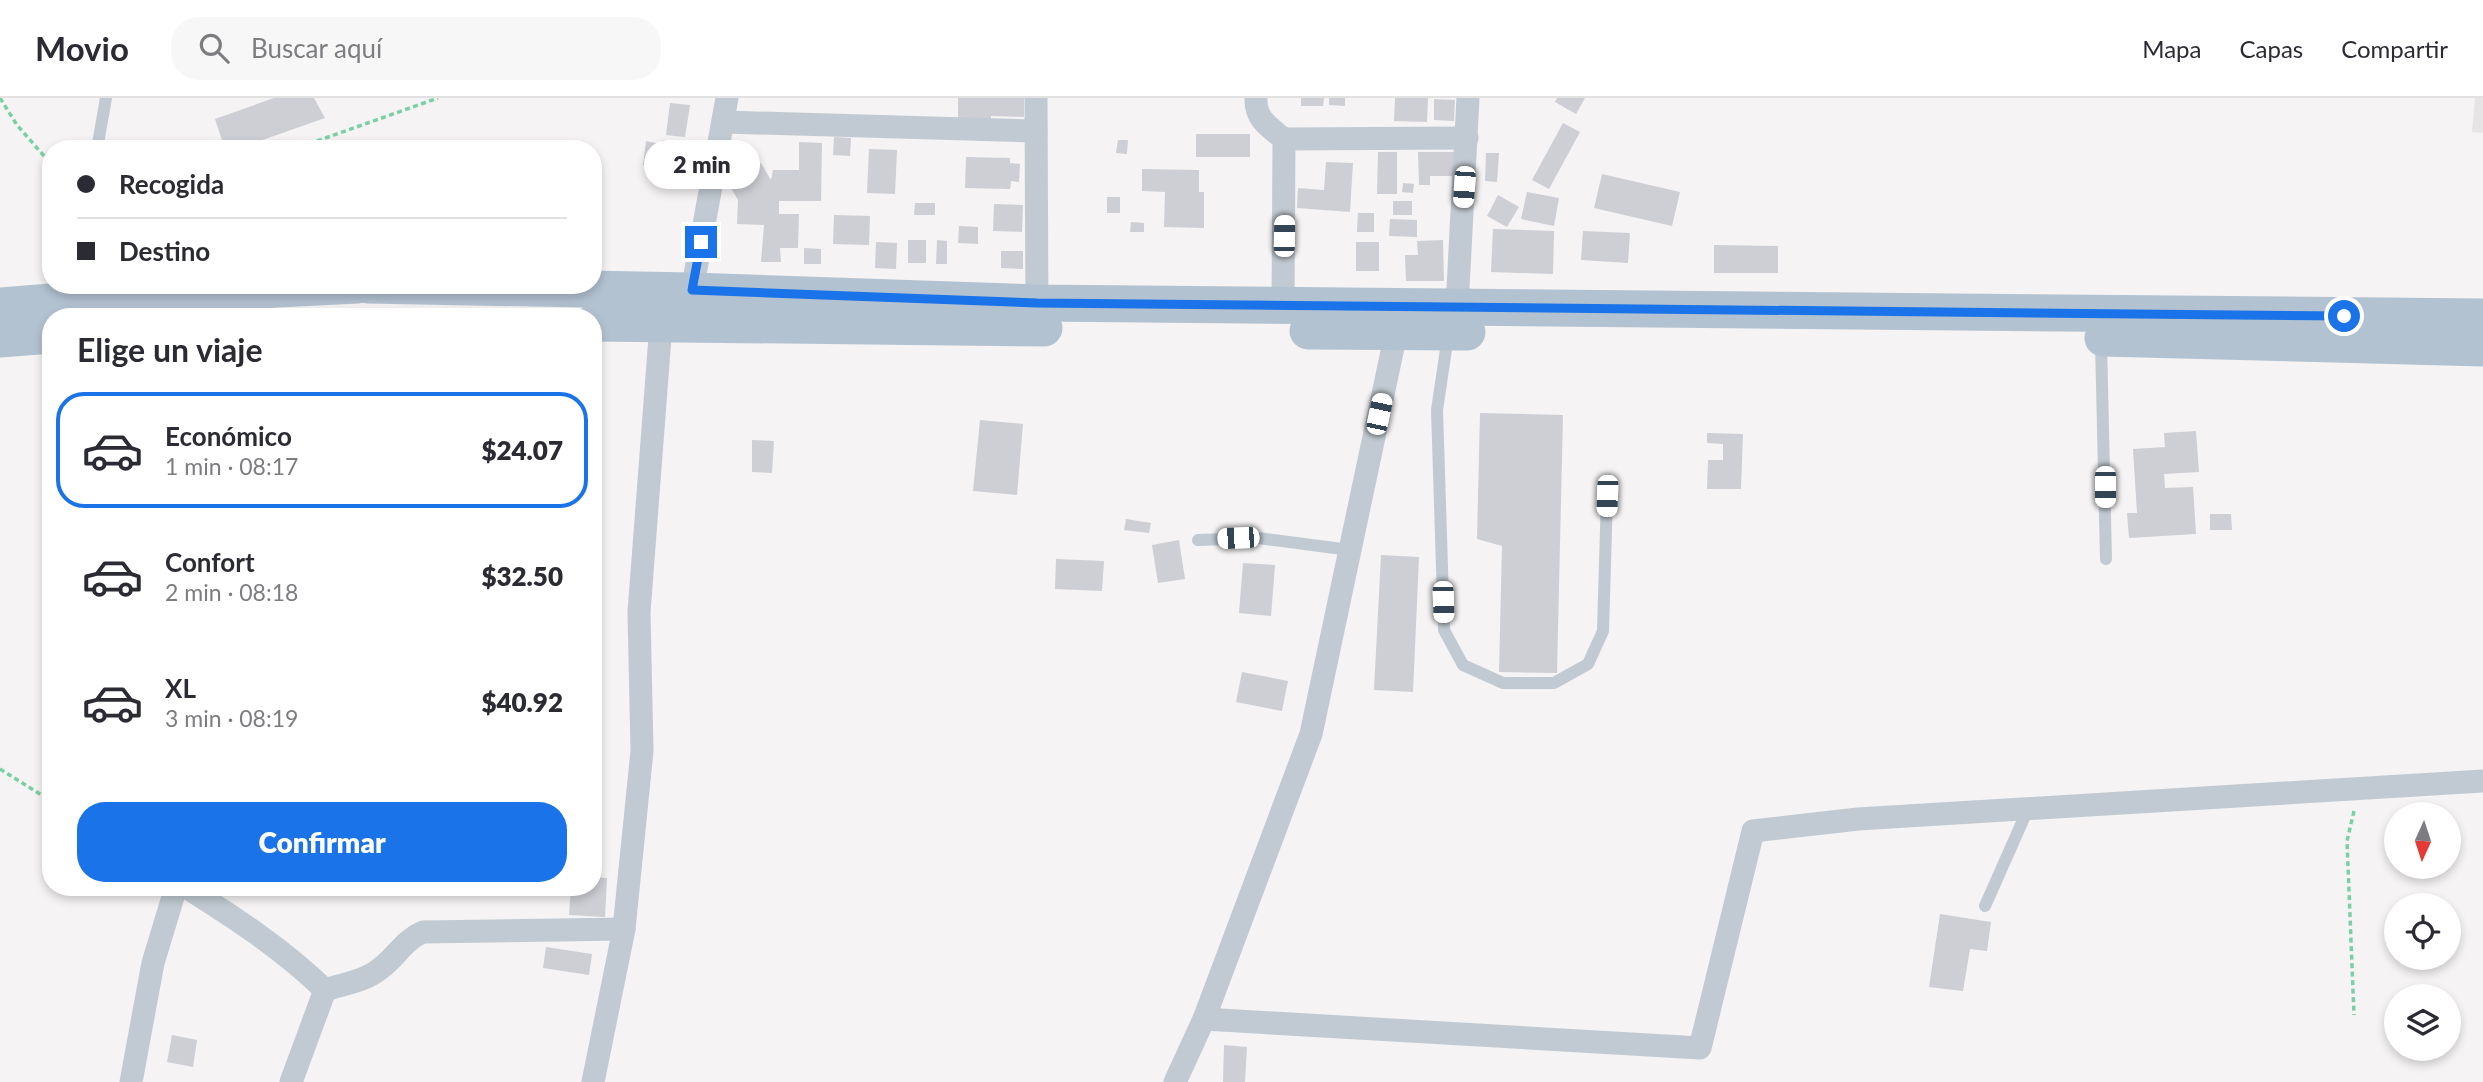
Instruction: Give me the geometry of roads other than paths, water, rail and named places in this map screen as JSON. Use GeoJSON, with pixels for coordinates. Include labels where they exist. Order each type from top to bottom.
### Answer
{"type":"FeatureCollection","features":[{"type":"Feature","properties":{"kind":"main road"},"geometry":{"type":"LineString","coordinates":[[429,294],[483,302],[692,290],[1037,316],[1396,333],[1453,320],[2483,317]]}},
{"type":"Feature","properties":{"kind":"main road"},"geometry":{"type":"LineString","coordinates":[[0,306],[86,294]]}},
{"type":"Feature","properties":{"kind":"main road"},"geometry":{"type":"LineString","coordinates":[[602,323],[1037,316],[1283,306],[1453,320],[2483,348]]}},
{"type":"Feature","properties":{"kind":"main road"},"geometry":{"type":"LineString","coordinates":[[0,340],[42,336]]}},
{"type":"Feature","properties":{"kind":"street"},"geometry":{"type":"LineString","coordinates":[[692,290],[727,98]]}},
{"type":"Feature","properties":{"kind":"street"},"geometry":{"type":"LineString","coordinates":[[1036,98],[1037,316]]}},
{"type":"Feature","properties":{"kind":"street"},"geometry":{"type":"LineString","coordinates":[[1256,98],[1260,119],[1284,139],[1467,138]]}},
{"type":"Feature","properties":{"kind":"street"},"geometry":{"type":"LineString","coordinates":[[1453,320],[1468,98]]}},
{"type":"Feature","properties":{"kind":"street"},"geometry":{"type":"LineString","coordinates":[[723,122],[1037,131]]}},
{"type":"Feature","properties":{"kind":"street"},"geometry":{"type":"LineString","coordinates":[[1283,306],[1284,139]]}},
{"type":"Feature","properties":{"kind":"street"},"geometry":{"type":"LineString","coordinates":[[593,1082],[624,929],[642,751],[639,612],[661,324]]}},
{"type":"Feature","properties":{"kind":"street"},"geometry":{"type":"LineString","coordinates":[[1175,1082],[1204,1019],[1311,734],[1396,333]]}},
{"type":"Feature","properties":{"kind":"street"},"geometry":{"type":"LineString","coordinates":[[1204,1019],[1700,1048],[1753,831],[1858,820],[2483,780]]}},
{"type":"Feature","properties":{"kind":"street"},"geometry":{"type":"LineString","coordinates":[[131,1082],[153,963],[173,896]]}},
{"type":"Feature","properties":{"kind":"street"},"geometry":{"type":"LineString","coordinates":[[200,896],[266,939],[299,964],[324,990]]}},
{"type":"Feature","properties":{"kind":"street"},"geometry":{"type":"LineString","coordinates":[[324,990],[369,976],[382,968],[410,937],[423,933],[624,929]]}},
{"type":"Feature","properties":{"kind":"street"},"geometry":{"type":"LineString","coordinates":[[291,1082],[324,990]]}},
{"type":"Feature","properties":{"kind":"lane"},"geometry":{"type":"LineString","coordinates":[[99,140],[106,98]]}},
{"type":"Feature","properties":{"kind":"lane"},"geometry":{"type":"LineString","coordinates":[[1453,320],[1437,410],[1444,630],[1463,665],[1503,683],[1554,683],[1588,664],[1603,631],[1607,496]]}},
{"type":"Feature","properties":{"kind":"lane"},"geometry":{"type":"LineString","coordinates":[[2101,338],[2106,559]]}},
{"type":"Feature","properties":{"kind":"lane"},"geometry":{"type":"LineString","coordinates":[[1199,540],[1258,538],[1350,550]]}},
{"type":"Feature","properties":{"kind":"lane"},"geometry":{"type":"LineString","coordinates":[[1985,906],[2028,809]]}}]}
